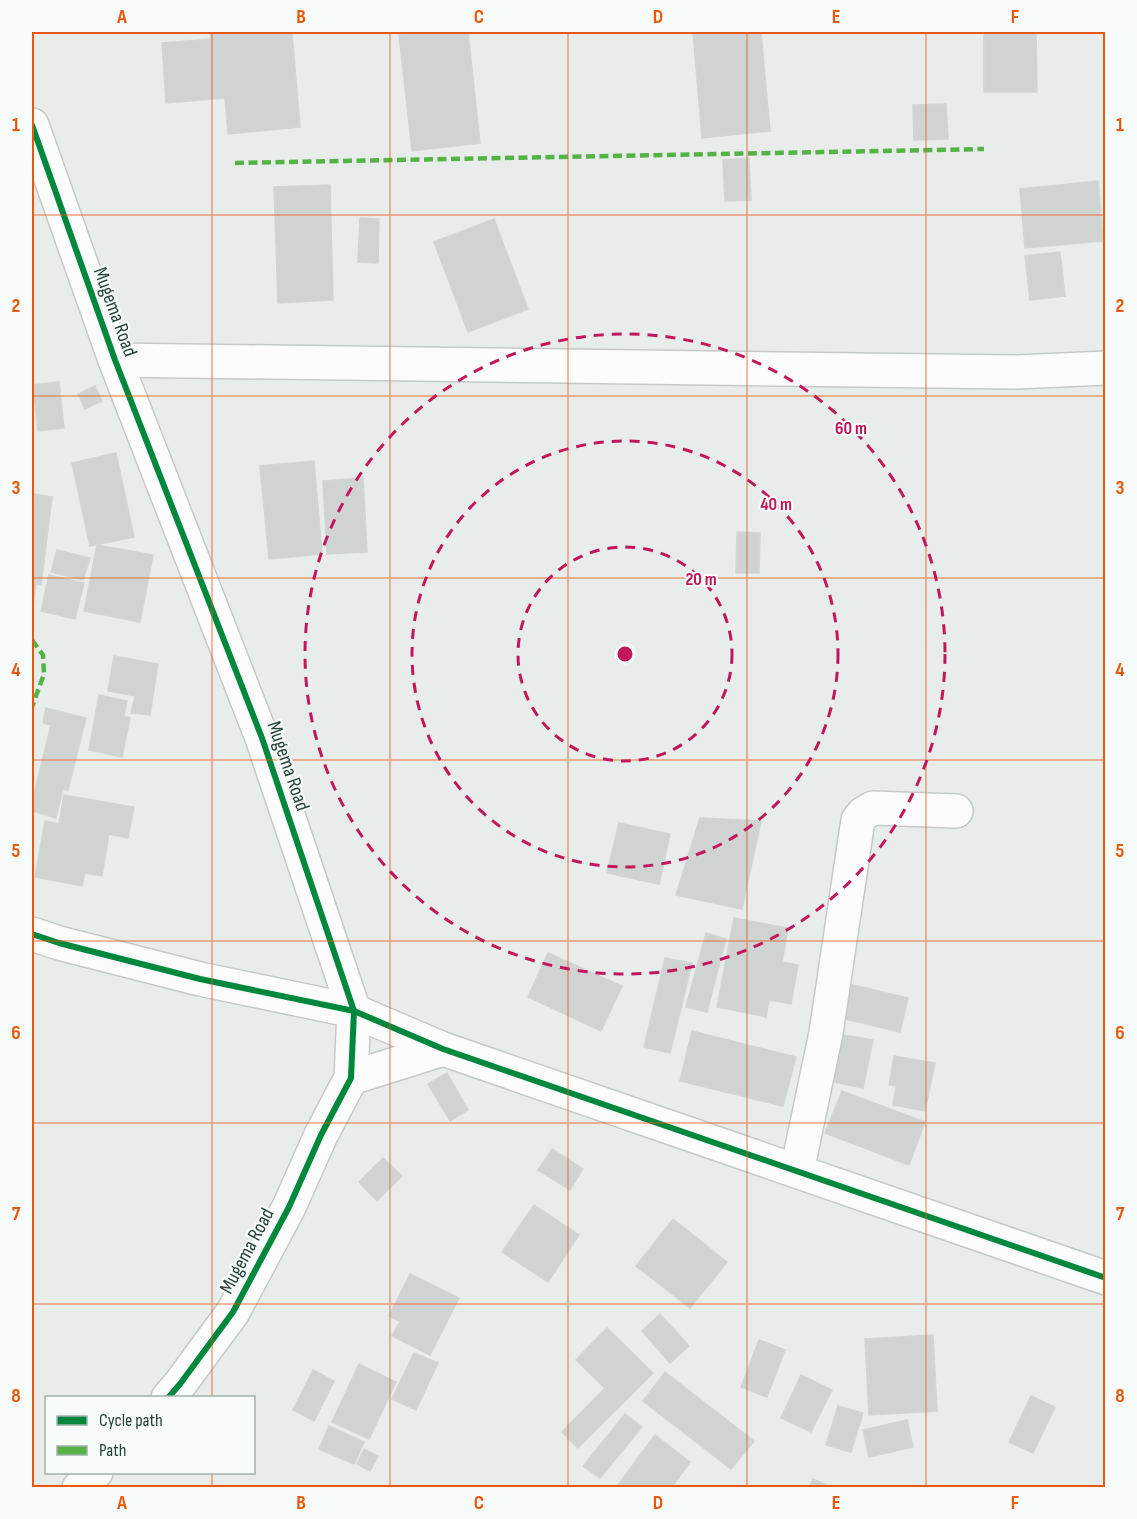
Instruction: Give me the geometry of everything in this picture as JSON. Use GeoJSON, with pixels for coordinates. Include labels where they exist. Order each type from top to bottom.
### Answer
{"type":"FeatureCollection","features":[{"type":"Feature","properties":{"kind":"street","name":"Mugema Road"},"geometry":{"type":"LineString","coordinates":[[32,125],[115,360],[262,738],[354,1011],[351,1078],[321,1135],[289,1207],[233,1312],[170,1396]]}},
{"type":"Feature","properties":{"kind":"street"},"geometry":{"type":"LineString","coordinates":[[115,360],[1015,372],[1106,368]]}},
{"type":"Feature","properties":{"kind":"street"},"geometry":{"type":"LineString","coordinates":[[797,1171],[826,1033],[858,820],[862,814],[873,808],[956,812]]}},
{"type":"Feature","properties":{"kind":"street"},"geometry":{"type":"LineString","coordinates":[[32,934],[59,944],[200,980],[354,1011],[443,1049],[1106,1278]]}},
{"type":"Feature","properties":{"kind":"street"},"geometry":{"type":"LineString","coordinates":[[351,1078],[443,1049]]}},
{"type":"Feature","properties":{"kind":"street"},"geometry":{"type":"LineString","coordinates":[[79,1488],[95,1474]]}},
{"type":"Feature","properties":{"kind":"building"},"geometry":{"type":"Polygon","coordinates":[[[210,32],[292,32],[300,127],[228,134],[225,98],[166,103],[162,43],[211,39],[210,32]]]}},
{"type":"Feature","properties":{"kind":"building"},"geometry":{"type":"Polygon","coordinates":[[[468,32],[480,143],[412,151],[399,35],[468,32]]]}},
{"type":"Feature","properties":{"kind":"building"},"geometry":{"type":"Polygon","coordinates":[[[693,32],[761,32],[770,131],[702,138],[693,32]]]}},
{"type":"Feature","properties":{"kind":"building"},"geometry":{"type":"Polygon","coordinates":[[[984,32],[1036,32],[1037,92],[984,92],[984,32]]]}},
{"type":"Feature","properties":{"kind":"building"},"geometry":{"type":"Polygon","coordinates":[[[946,104],[948,139],[914,140],[913,105],[946,104]]]}},
{"type":"Feature","properties":{"kind":"building"},"geometry":{"type":"Polygon","coordinates":[[[749,158],[751,200],[725,201],[723,160],[749,158]]]}},
{"type":"Feature","properties":{"kind":"building"},"geometry":{"type":"Polygon","coordinates":[[[1098,181],[1103,241],[1025,248],[1020,189],[1098,181]]]}},
{"type":"Feature","properties":{"kind":"building"},"geometry":{"type":"Polygon","coordinates":[[[330,185],[333,300],[278,303],[274,187],[330,185]]]}},
{"type":"Feature","properties":{"kind":"building"},"geometry":{"type":"Polygon","coordinates":[[[360,218],[379,219],[378,263],[358,262],[360,218]]]}},
{"type":"Feature","properties":{"kind":"building"},"geometry":{"type":"Polygon","coordinates":[[[494,219],[528,309],[468,332],[434,242],[494,219]]]}},
{"type":"Feature","properties":{"kind":"building"},"geometry":{"type":"Polygon","coordinates":[[[1060,252],[1065,296],[1030,300],[1025,256],[1060,252]]]}},
{"type":"Feature","properties":{"kind":"building"},"geometry":{"type":"Polygon","coordinates":[[[59,382],[64,428],[38,431],[33,385],[59,382]]]}},
{"type":"Feature","properties":{"kind":"building"},"geometry":{"type":"Polygon","coordinates":[[[95,386],[102,401],[85,409],[78,394],[95,386]]]}},
{"type":"Feature","properties":{"kind":"building"},"geometry":{"type":"Polygon","coordinates":[[[116,453],[134,537],[90,546],[72,463],[116,453]]]}},
{"type":"Feature","properties":{"kind":"building"},"geometry":{"type":"Polygon","coordinates":[[[314,461],[322,554],[269,559],[260,466],[314,461]]]}},
{"type":"Feature","properties":{"kind":"building"},"geometry":{"type":"Polygon","coordinates":[[[363,478],[367,552],[327,554],[323,481],[363,478]]]}},
{"type":"Feature","properties":{"kind":"building"},"geometry":{"type":"Polygon","coordinates":[[[35,494],[52,497],[41,585],[36,584],[32,605],[32,519],[35,494]]]}},
{"type":"Feature","properties":{"kind":"building"},"geometry":{"type":"Polygon","coordinates":[[[737,532],[760,533],[759,573],[736,573],[737,532]]]}},
{"type":"Feature","properties":{"kind":"building"},"geometry":{"type":"Polygon","coordinates":[[[97,545],[153,555],[140,622],[84,611],[97,545]]]}},
{"type":"Feature","properties":{"kind":"building"},"geometry":{"type":"Polygon","coordinates":[[[57,550],[90,558],[83,580],[51,572],[57,550]]]}},
{"type":"Feature","properties":{"kind":"building"},"geometry":{"type":"Polygon","coordinates":[[[49,575],[84,583],[75,619],[41,611],[49,575]]]}},
{"type":"Feature","properties":{"kind":"building"},"geometry":{"type":"Polygon","coordinates":[[[114,656],[158,664],[150,715],[131,713],[135,696],[108,691],[114,656]]]}},
{"type":"Feature","properties":{"kind":"building"},"geometry":{"type":"Polygon","coordinates":[[[99,695],[127,701],[124,716],[130,718],[122,757],[89,750],[99,695]]]}},
{"type":"Feature","properties":{"kind":"building"},"geometry":{"type":"Polygon","coordinates":[[[46,708],[86,718],[68,790],[63,789],[56,818],[32,811],[32,802],[51,725],[43,723],[46,708]]]}},
{"type":"Feature","properties":{"kind":"building"},"geometry":{"type":"Polygon","coordinates":[[[64,795],[134,807],[128,838],[109,834],[102,876],[85,873],[82,886],[35,877],[45,821],[59,824],[64,795]]]}},
{"type":"Feature","properties":{"kind":"building"},"geometry":{"type":"Polygon","coordinates":[[[700,818],[761,821],[742,909],[676,895],[700,818]]]}},
{"type":"Feature","properties":{"kind":"building"},"geometry":{"type":"Polygon","coordinates":[[[619,823],[670,834],[659,884],[607,873],[619,823]]]}},
{"type":"Feature","properties":{"kind":"building"},"geometry":{"type":"Polygon","coordinates":[[[734,918],[788,928],[782,962],[798,965],[791,1004],[769,1000],[766,1017],[717,1007],[734,918]]]}},
{"type":"Feature","properties":{"kind":"building"},"geometry":{"type":"Polygon","coordinates":[[[706,933],[726,939],[707,1012],[686,1007],[706,933]]]}},
{"type":"Feature","properties":{"kind":"building"},"geometry":{"type":"Polygon","coordinates":[[[548,953],[622,986],[601,1031],[528,997],[548,953]]]}},
{"type":"Feature","properties":{"kind":"building"},"geometry":{"type":"Polygon","coordinates":[[[665,958],[692,963],[670,1053],[644,1047],[665,958]]]}},
{"type":"Feature","properties":{"kind":"building"},"geometry":{"type":"Polygon","coordinates":[[[845,983],[908,998],[900,1032],[837,1017],[845,983]]]}},
{"type":"Feature","properties":{"kind":"building"},"geometry":{"type":"Polygon","coordinates":[[[692,1031],[796,1057],[783,1106],[680,1081],[692,1031]]]}},
{"type":"Feature","properties":{"kind":"building"},"geometry":{"type":"Polygon","coordinates":[[[838,1034],[873,1040],[863,1088],[829,1081],[838,1034]]]}},
{"type":"Feature","properties":{"kind":"building"},"geometry":{"type":"Polygon","coordinates":[[[894,1056],[935,1063],[925,1111],[893,1105],[896,1086],[889,1085],[894,1056]]]}},
{"type":"Feature","properties":{"kind":"building"},"geometry":{"type":"Polygon","coordinates":[[[447,1073],[468,1110],[450,1121],[428,1084],[447,1073]]]}},
{"type":"Feature","properties":{"kind":"building"},"geometry":{"type":"Polygon","coordinates":[[[842,1091],[925,1122],[909,1165],[825,1133],[842,1091]]]}},
{"type":"Feature","properties":{"kind":"building"},"geometry":{"type":"Polygon","coordinates":[[[552,1149],[583,1169],[570,1190],[538,1170],[552,1149]]]}},
{"type":"Feature","properties":{"kind":"building"},"geometry":{"type":"Polygon","coordinates":[[[383,1158],[402,1176],[377,1201],[359,1182],[383,1158]]]}},
{"type":"Feature","properties":{"kind":"building"},"geometry":{"type":"Polygon","coordinates":[[[534,1205],[579,1235],[548,1282],[502,1252],[534,1205]]]}},
{"type":"Feature","properties":{"kind":"building"},"geometry":{"type":"Polygon","coordinates":[[[673,1219],[727,1262],[690,1308],[636,1266],[673,1219]]]}},
{"type":"Feature","properties":{"kind":"building"},"geometry":{"type":"Polygon","coordinates":[[[410,1274],[459,1298],[430,1355],[392,1336],[400,1321],[389,1316],[410,1274]]]}},
{"type":"Feature","properties":{"kind":"building"},"geometry":{"type":"Polygon","coordinates":[[[660,1314],[689,1346],[670,1363],[642,1331],[660,1314]]]}},
{"type":"Feature","properties":{"kind":"building"},"geometry":{"type":"Polygon","coordinates":[[[607,1328],[653,1373],[578,1448],[562,1432],[605,1388],[576,1360],[607,1328]]]}},
{"type":"Feature","properties":{"kind":"building"},"geometry":{"type":"Polygon","coordinates":[[[933,1335],[937,1411],[869,1415],[865,1339],[933,1335]]]}},
{"type":"Feature","properties":{"kind":"building"},"geometry":{"type":"Polygon","coordinates":[[[759,1340],[785,1350],[767,1397],[741,1387],[759,1340]]]}},
{"type":"Feature","properties":{"kind":"building"},"geometry":{"type":"Polygon","coordinates":[[[414,1353],[438,1363],[416,1410],[392,1399],[414,1353]]]}},
{"type":"Feature","properties":{"kind":"building"},"geometry":{"type":"Polygon","coordinates":[[[359,1364],[396,1382],[369,1439],[332,1422],[359,1364]]]}},
{"type":"Feature","properties":{"kind":"building"},"geometry":{"type":"Polygon","coordinates":[[[313,1370],[334,1381],[314,1421],[293,1410],[313,1370]]]}},
{"type":"Feature","properties":{"kind":"building"},"geometry":{"type":"Polygon","coordinates":[[[665,1372],[754,1441],[731,1469],[643,1401],[665,1372]]]}},
{"type":"Feature","properties":{"kind":"building"},"geometry":{"type":"Polygon","coordinates":[[[801,1375],[832,1390],[811,1432],[781,1418],[801,1375]]]}},
{"type":"Feature","properties":{"kind":"building"},"geometry":{"type":"Polygon","coordinates":[[[1031,1396],[1055,1407],[1033,1453],[1009,1442],[1031,1396]]]}},
{"type":"Feature","properties":{"kind":"building"},"geometry":{"type":"Polygon","coordinates":[[[838,1406],[863,1413],[851,1452],[826,1445],[838,1406]]]}},
{"type":"Feature","properties":{"kind":"building"},"geometry":{"type":"Polygon","coordinates":[[[625,1414],[642,1427],[600,1478],[583,1466],[625,1414]]]}},
{"type":"Feature","properties":{"kind":"building"},"geometry":{"type":"Polygon","coordinates":[[[907,1420],[913,1447],[869,1457],[863,1430],[907,1420]]]}},
{"type":"Feature","properties":{"kind":"building"},"geometry":{"type":"Polygon","coordinates":[[[329,1426],[364,1442],[354,1464],[319,1449],[329,1426]]]}},
{"type":"Feature","properties":{"kind":"building"},"geometry":{"type":"Polygon","coordinates":[[[655,1435],[690,1462],[671,1488],[622,1488],[618,1485],[655,1435]]]}},
{"type":"Feature","properties":{"kind":"building"},"geometry":{"type":"Polygon","coordinates":[[[364,1449],[378,1456],[370,1471],[357,1464],[364,1449]]]}},
{"type":"Feature","properties":{"kind":"building"},"geometry":{"type":"Polygon","coordinates":[[[813,1479],[834,1488],[809,1488],[813,1479]]]}},
{"type":"Feature","properties":{"kind":"marked path"},"geometry":{"type":"LineString","coordinates":[[235,163],[984,149]]}},
{"type":"Feature","properties":{"kind":"marked path"},"geometry":{"type":"LineString","coordinates":[[32,640],[43,655],[44,674],[32,707]]}},
{"type":"Feature","properties":{"kind":"cycle path"},"geometry":{"type":"LineString","coordinates":[[32,125],[115,360],[262,738],[354,1011],[351,1078],[321,1135],[289,1207],[233,1312],[170,1396]]}},
{"type":"Feature","properties":{"kind":"cycle path"},"geometry":{"type":"LineString","coordinates":[[32,934],[200,979],[354,1011],[443,1049],[1106,1278]]}}]}
